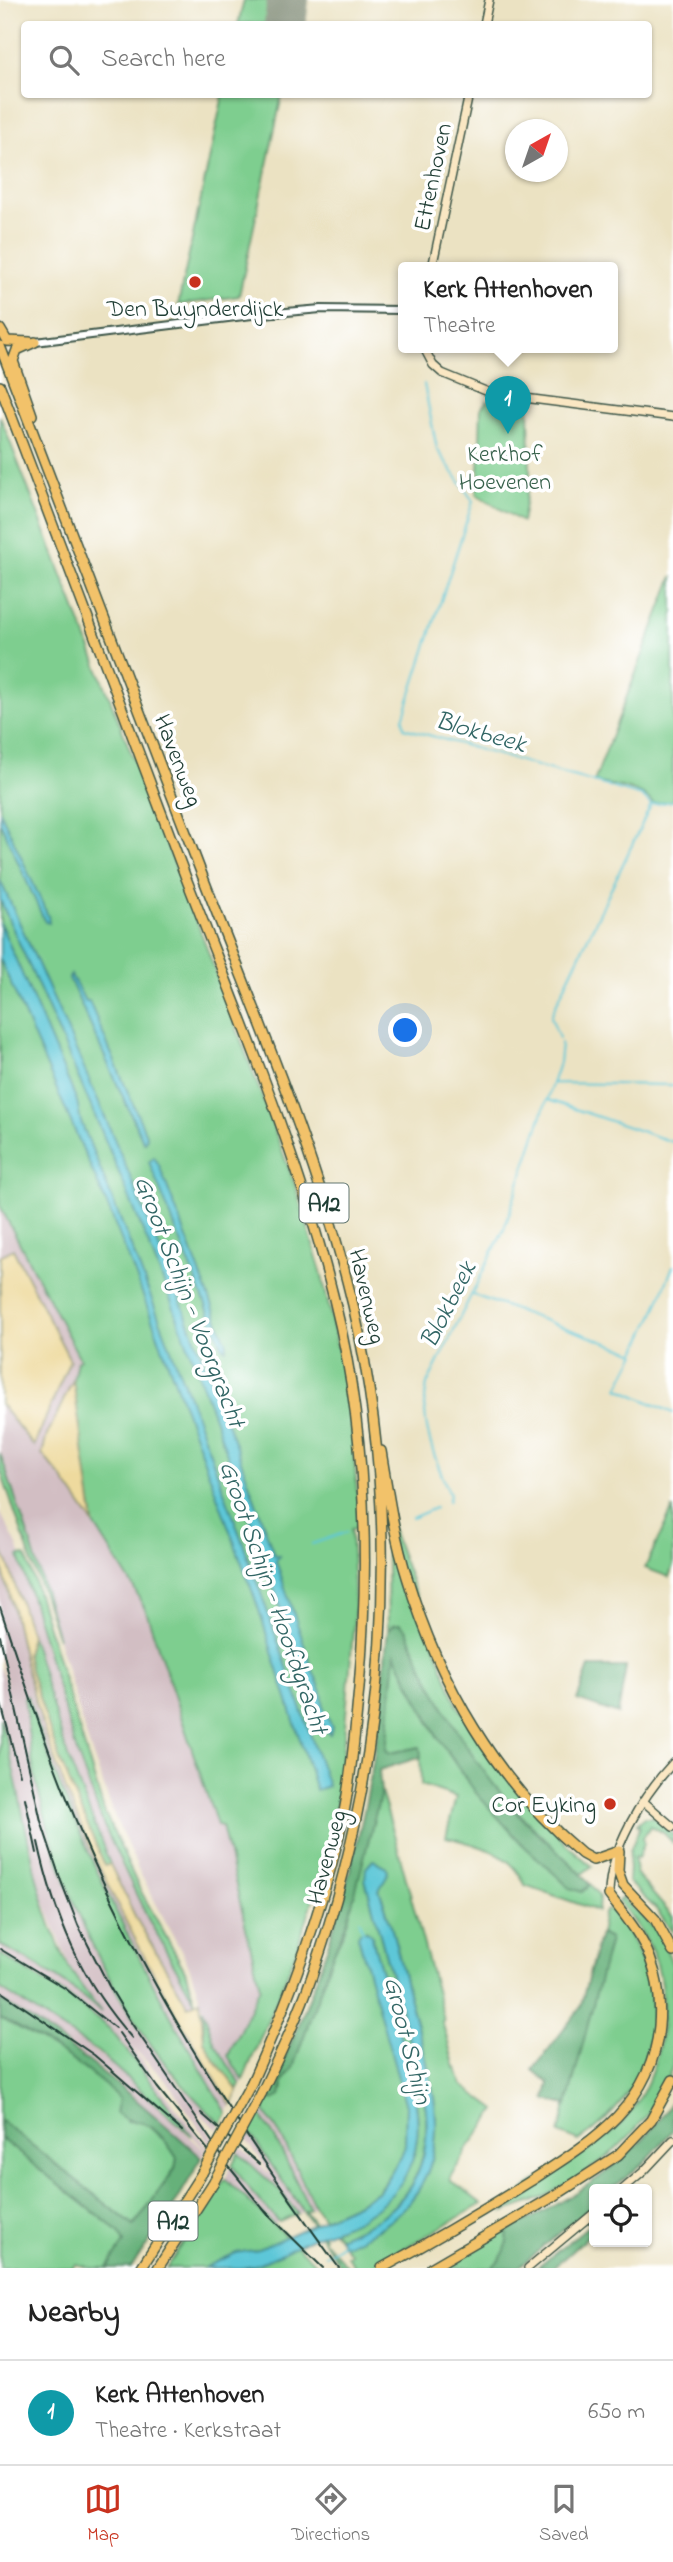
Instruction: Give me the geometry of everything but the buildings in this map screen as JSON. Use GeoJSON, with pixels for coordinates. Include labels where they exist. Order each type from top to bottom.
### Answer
{"type":"FeatureCollection","features":[{"type":"Feature","properties":{"kind":"highway"},"geometry":{"type":"LineString","coordinates":[[0,329],[8,341],[36,342]]}},
{"type":"Feature","properties":{"kind":"highway"},"geometry":{"type":"LineString","coordinates":[[36,342],[18,350],[12,361],[54,472],[69,528]]}},
{"type":"Feature","properties":{"kind":"highway","name":"Havenweg"},"geometry":{"type":"LineString","coordinates":[[0,346],[309,1152],[333,1230],[361,1342],[376,1447],[381,1533],[380,1635],[372,1731],[358,1816],[337,1897],[312,1979],[261,2094],[213,2183],[158,2268]]}},
{"type":"Feature","properties":{"kind":"highway","name":"Havenweg"},"geometry":{"type":"LineString","coordinates":[[0,386],[293,1155],[335,1303],[352,1395],[366,1534],[363,1633],[355,1727],[346,1799],[324,1891],[298,1974],[252,2081],[179,2213],[141,2268]]}},
{"type":"Feature","properties":{"kind":"highway"},"geometry":{"type":"LineString","coordinates":[[361,1342],[406,1576],[431,1646],[446,1678],[479,1739],[499,1766],[522,1795],[568,1842],[593,1860],[619,1851],[618,1871],[623,1885],[654,1919],[671,1947]]}},
{"type":"Feature","properties":{"kind":"highway"},"geometry":{"type":"LineString","coordinates":[[609,1895],[627,1897],[671,1947]]}},
{"type":"Feature","properties":{"kind":"highway"},"geometry":{"type":"LineString","coordinates":[[382,2268],[485,2209],[591,2140],[617,2118],[637,2093],[655,2053],[660,2014],[659,1997],[649,1956],[632,1925],[609,1895]]}},
{"type":"Feature","properties":{"kind":"highway"},"geometry":{"type":"LineString","coordinates":[[431,2268],[618,2155],[651,2120],[673,2080]]}},
{"type":"Feature","properties":{"kind":"main road"},"geometry":{"type":"LineString","coordinates":[[485,21],[489,0]]}},
{"type":"Feature","properties":{"kind":"main road","name":"Ettenhoven"},"geometry":{"type":"LineString","coordinates":[[433,262],[468,98]]}},
{"type":"Feature","properties":{"kind":"main road"},"geometry":{"type":"LineString","coordinates":[[427,353],[433,365],[442,373],[493,394],[673,417]]}},
{"type":"Feature","properties":{"kind":"main road"},"geometry":{"type":"LineString","coordinates":[[609,1895],[619,1851],[643,1801],[673,1763]]}},
{"type":"Feature","properties":{"kind":"main road"},"geometry":{"type":"LineString","coordinates":[[643,1801],[673,1827]]}},
{"type":"Feature","properties":{"kind":"main road"},"geometry":{"type":"LineString","coordinates":[[629,2184],[673,2140]]}},
{"type":"Feature","properties":{"kind":"main road"},"geometry":{"type":"LineString","coordinates":[[528,2268],[589,2217]]}},
{"type":"Feature","properties":{"kind":"street"},"geometry":{"type":"LineString","coordinates":[[36,342],[293,311],[398,310]]}},
{"type":"Feature","properties":{"kind":"shaded area"},"geometry":{"type":"Polygon","coordinates":[[[0,1206],[80,1359],[222,1826],[260,1987],[229,2056],[243,2080],[241,2085],[215,2044],[189,1966],[140,1873],[114,1815],[88,1742],[30,1542],[0,1453],[0,1206]]]}},
{"type":"Feature","properties":{"kind":"shaded area"},"geometry":{"type":"Polygon","coordinates":[[[0,1512],[18,1547],[89,1788],[122,1867],[195,2002],[188,2007],[137,1920],[79,1790],[8,1563],[0,1546],[0,1512]]]}},
{"type":"Feature","properties":{"kind":"shaded area"},"geometry":{"type":"Polygon","coordinates":[[[0,1553],[34,1699],[67,1789],[124,1917],[175,2013],[231,2105],[227,2113],[170,2019],[118,1920],[80,1837],[27,1696],[24,1697],[36,1784],[52,1845],[95,1950],[119,1994],[178,2083],[221,2124],[218,2130],[196,2110],[213,2138],[210,2144],[169,2084],[132,2047],[208,2147],[206,2151],[172,2113],[110,2029],[66,1995],[0,1954],[0,1945],[25,1957],[97,2009],[69,1965],[41,1892],[0,1718],[0,1666],[8,1688],[0,1656],[0,1553]]]}},
{"type":"Feature","properties":{"kind":"shaded area"},"geometry":{"type":"Polygon","coordinates":[[[0,1988],[64,2028],[129,2078],[206,2152],[202,2158],[113,2078],[62,2040],[0,2000],[0,1988]]]}},
{"type":"Feature","properties":{"kind":"shaded area"},"geometry":{"type":"Polygon","coordinates":[[[262,2107],[281,2136],[315,2207],[309,2209],[275,2138],[259,2112],[262,2107]]]}},
{"type":"Feature","properties":{"kind":"shaded area"},"geometry":{"type":"Polygon","coordinates":[[[249,2132],[303,2212],[298,2214],[279,2190],[238,2153],[241,2147],[271,2175],[246,2139],[249,2132]]]}},
{"type":"Feature","properties":{"kind":"shaded area"},"geometry":{"type":"Polygon","coordinates":[[[232,2165],[253,2194],[279,2222],[269,2222],[225,2179],[232,2165]]]}},
{"type":"Feature","properties":{"kind":"green space"},"geometry":{"type":"Polygon","coordinates":[[[244,0],[303,0],[298,21],[239,21],[244,0]]]}},
{"type":"Feature","properties":{"kind":"green space"},"geometry":{"type":"Polygon","coordinates":[[[222,98],[281,98],[239,296],[178,305],[222,98]]]}},
{"type":"Feature","properties":{"kind":"green space","name":"Kerkhof Hoevenen"},"geometry":{"type":"Polygon","coordinates":[[[487,401],[529,405],[530,475],[522,522],[476,494],[481,408],[487,401]]]}},
{"type":"Feature","properties":{"kind":"green space"},"geometry":{"type":"Polygon","coordinates":[[[0,416],[200,930],[296,1188],[322,1275],[344,1377],[360,1527],[351,1529],[355,1607],[340,1786],[330,1837],[311,1907],[291,1965],[243,2080],[228,2056],[260,1987],[222,1826],[217,1825],[146,1611],[94,1524],[73,1380],[77,1361],[80,1359],[0,1206],[0,416]]]}},
{"type":"Feature","properties":{"kind":"green space"},"geometry":{"type":"Polygon","coordinates":[[[673,576],[673,801],[653,804],[635,791],[594,782],[673,576]]]}},
{"type":"Feature","properties":{"kind":"green space"},"geometry":{"type":"Polygon","coordinates":[[[0,1453],[32,1547],[58,1638],[0,1469],[0,1453]]]}},
{"type":"Feature","properties":{"kind":"green space"},"geometry":{"type":"Polygon","coordinates":[[[386,1500],[394,1535],[457,1705],[566,1844],[592,1866],[582,1874],[515,1809],[470,1754],[443,1709],[406,1629],[395,1624],[388,1630],[386,1500]]]}},
{"type":"Feature","properties":{"kind":"green space"},"geometry":{"type":"Polygon","coordinates":[[[673,1508],[673,1565],[669,1577],[645,1568],[673,1508]]]}},
{"type":"Feature","properties":{"kind":"green space"},"geometry":{"type":"Polygon","coordinates":[[[24,1555],[104,1811],[138,1886],[185,1971],[195,2002],[147,1917],[104,1826],[78,1756],[19,1556],[24,1555]]]}},
{"type":"Feature","properties":{"kind":"green space"},"geometry":{"type":"Polygon","coordinates":[[[395,1624],[401,1624],[406,1629],[441,1702],[483,1770],[526,1821],[590,1884],[582,1892],[570,1888],[521,1843],[476,1793],[438,1738],[395,1654],[386,1750],[390,1753],[420,1747],[421,1757],[379,1770],[381,1792],[348,1920],[333,1954],[292,2070],[283,2081],[280,2096],[273,2100],[268,2094],[303,2014],[345,1891],[373,1763],[388,1630],[395,1624]]]}},
{"type":"Feature","properties":{"kind":"green space"},"geometry":{"type":"Polygon","coordinates":[[[31,1635],[68,1757],[110,1864],[105,1867],[59,1758],[31,1674],[26,1654],[31,1635]]]}},
{"type":"Feature","properties":{"kind":"green space"},"geometry":{"type":"Polygon","coordinates":[[[395,1653],[433,1729],[467,1780],[516,1836],[570,1888],[587,1888],[590,1884],[599,1896],[598,1911],[525,1885],[512,1865],[503,1857],[481,1847],[446,1837],[456,1797],[421,1785],[420,1747],[390,1753],[386,1750],[395,1653]]]}},
{"type":"Feature","properties":{"kind":"green space"},"geometry":{"type":"Polygon","coordinates":[[[589,1667],[626,1667],[618,1714],[577,1700],[589,1667]]]}},
{"type":"Feature","properties":{"kind":"green space"},"geometry":{"type":"Polygon","coordinates":[[[24,1696],[27,1696],[68,1805],[115,1910],[169,2013],[227,2113],[221,2124],[187,2090],[156,2052],[129,2012],[83,1925],[65,1879],[37,1786],[24,1696]]]}},
{"type":"Feature","properties":{"kind":"green space"},"geometry":{"type":"Polygon","coordinates":[[[0,1718],[36,1873],[54,1934],[71,1970],[101,2012],[52,1975],[0,1945],[0,1718]]]}},
{"type":"Feature","properties":{"kind":"green space"},"geometry":{"type":"Polygon","coordinates":[[[381,1792],[455,2068],[462,2085],[496,2110],[450,2177],[451,2181],[482,2204],[369,2268],[356,2268],[347,2256],[351,2254],[344,2246],[386,2224],[413,2197],[427,2173],[435,2147],[433,2092],[380,1886],[365,1879],[424,2096],[425,2146],[415,2177],[397,2203],[378,2219],[339,2238],[333,2231],[365,2214],[388,2196],[405,2176],[414,2154],[418,2131],[411,2075],[371,1934],[367,1931],[406,2106],[405,2145],[401,2157],[378,2191],[324,2219],[315,2207],[281,2136],[262,2107],[268,2094],[270,2099],[283,2089],[283,2081],[344,1932],[381,1792]]]}},
{"type":"Feature","properties":{"kind":"green space"},"geometry":{"type":"Polygon","coordinates":[[[645,1817],[655,1817],[673,1835],[673,1843],[664,1833],[650,1826],[643,1838],[644,1844],[638,1858],[634,1857],[636,1874],[673,1917],[673,1933],[656,1909],[628,1882],[630,1850],[640,1827],[637,1824],[645,1817]]]}},
{"type":"Feature","properties":{"kind":"green space"},"geometry":{"type":"Polygon","coordinates":[[[622,1898],[652,1926],[664,1943],[673,1966],[673,2065],[651,2109],[637,2128],[602,2161],[540,2199],[504,2212],[513,2200],[537,2180],[606,2138],[623,2122],[648,2081],[661,2035],[661,1987],[654,1955],[641,1931],[618,1901],[622,1898]]]}},
{"type":"Feature","properties":{"kind":"green space"},"geometry":{"type":"Polygon","coordinates":[[[607,1910],[616,1913],[622,1920],[643,1965],[650,1994],[651,2022],[647,2049],[638,2075],[623,2100],[603,2122],[579,2141],[559,2133],[610,1939],[600,1934],[607,1910]]]}},
{"type":"Feature","properties":{"kind":"green space"},"geometry":{"type":"Polygon","coordinates":[[[600,1934],[610,1939],[567,2105],[545,2100],[549,2083],[533,2070],[580,2008],[600,1934]]]}},
{"type":"Feature","properties":{"kind":"green space"},"geometry":{"type":"Polygon","coordinates":[[[0,1954],[66,1995],[110,2029],[192,2136],[98,2052],[0,1988],[0,1954]]]}},
{"type":"Feature","properties":{"kind":"green space"},"geometry":{"type":"Polygon","coordinates":[[[0,2000],[105,2074],[202,2158],[172,2209],[131,2268],[107,2268],[124,2243],[119,2232],[0,2138],[0,2120],[134,2226],[175,2169],[177,2158],[152,2128],[116,2113],[119,2099],[80,2066],[0,2018],[0,2000]]]}},
{"type":"Feature","properties":{"kind":"green space"},"geometry":{"type":"Polygon","coordinates":[[[203,2009],[215,2044],[241,2085],[238,2091],[204,2041],[203,2009]]]}},
{"type":"Feature","properties":{"kind":"green space"},"geometry":{"type":"Polygon","coordinates":[[[0,2018],[44,2042],[108,2087],[117,2096],[126,2121],[145,2123],[166,2142],[177,2158],[175,2168],[134,2226],[0,2120],[0,2018]]]}},
{"type":"Feature","properties":{"kind":"green space"},"geometry":{"type":"Polygon","coordinates":[[[673,2098],[673,2130],[646,2161],[618,2184],[589,2184],[589,2208],[518,2268],[491,2268],[505,2251],[507,2230],[553,2206],[600,2176],[622,2159],[659,2120],[673,2098]]]}},
{"type":"Feature","properties":{"kind":"green space"},"geometry":{"type":"Polygon","coordinates":[[[259,2112],[310,2209],[305,2211],[324,2237],[322,2239],[249,2132],[259,2112]]]}},
{"type":"Feature","properties":{"kind":"green space"},"geometry":{"type":"Polygon","coordinates":[[[0,2138],[119,2232],[124,2243],[107,2268],[76,2264],[72,2268],[0,2268],[0,2138]]]}},
{"type":"Feature","properties":{"kind":"green space"},"geometry":{"type":"Polygon","coordinates":[[[238,2153],[279,2190],[298,2214],[279,2222],[253,2194],[232,2165],[238,2153]]]}},
{"type":"Feature","properties":{"kind":"green space"},"geometry":{"type":"Polygon","coordinates":[[[225,2179],[320,2268],[167,2268],[225,2179]]]}},
{"type":"Feature","properties":{"kind":"green space"},"geometry":{"type":"Polygon","coordinates":[[[589,2225],[589,2236],[553,2268],[537,2268],[589,2225]]]}},
{"type":"Feature","properties":{"kind":"green space"},"geometry":{"type":"Polygon","coordinates":[[[507,2230],[503,2257],[491,2268],[441,2268],[507,2230]]]}},
{"type":"Feature","properties":{"kind":"green space"},"geometry":{"type":"Polygon","coordinates":[[[323,2240],[349,2268],[342,2268],[323,2240]]]}},
{"type":"Feature","properties":{"kind":"sand"},"geometry":{"type":"Polygon","coordinates":[[[13,1249],[70,1360],[34,1446],[0,1404],[0,1256],[13,1249]]]}},
{"type":"Feature","properties":{"kind":"sand"},"geometry":{"type":"Polygon","coordinates":[[[73,1380],[94,1524],[42,1454],[47,1435],[73,1380]]]}},
{"type":"Feature","properties":{"kind":"sand"},"geometry":{"type":"Polygon","coordinates":[[[0,1546],[31,1635],[26,1654],[59,1758],[105,1866],[110,1864],[137,1920],[188,2006],[200,2000],[204,2041],[238,2091],[231,2105],[162,1990],[130,1930],[73,1807],[29,1679],[3,1572],[0,1546]]]}},
{"type":"Feature","properties":{"kind":"water"},"geometry":{"type":"Polygon","coordinates":[[[0,811],[49,923],[45,922],[0,822],[0,811]]]}},
{"type":"Feature","properties":{"kind":"water"},"geometry":{"type":"Polygon","coordinates":[[[0,880],[111,1130],[180,1299],[274,1555],[279,1556],[276,1561],[322,1692],[324,1709],[332,1727],[330,1734],[319,1719],[176,1314],[113,1158],[0,900],[0,880]]]}},
{"type":"Feature","properties":{"kind":"water"},"geometry":{"type":"Polygon","coordinates":[[[0,923],[77,1101],[81,1122],[210,1452],[328,1786],[316,1790],[257,1604],[135,1274],[0,959],[0,923]]]}},
{"type":"Feature","properties":{"kind":"water"},"geometry":{"type":"Polygon","coordinates":[[[71,975],[85,1001],[89,1001],[147,1137],[145,1142],[69,978],[71,975]]]}},
{"type":"Feature","properties":{"kind":"water"},"geometry":{"type":"Polygon","coordinates":[[[154,1157],[227,1344],[226,1349],[223,1348],[149,1162],[154,1157]]]}},
{"type":"Feature","properties":{"kind":"water"},"geometry":{"type":"Polygon","coordinates":[[[373,1860],[384,1865],[388,1871],[379,1890],[393,1933],[427,2065],[436,2120],[435,2147],[427,2173],[413,2197],[386,2224],[344,2246],[339,2238],[378,2219],[407,2191],[421,2162],[427,2130],[424,2096],[365,1879],[366,1868],[373,1860]]]}},
{"type":"Feature","properties":{"kind":"water"},"geometry":{"type":"Polygon","coordinates":[[[367,1931],[371,1934],[413,2085],[417,2136],[413,2159],[402,2181],[385,2201],[359,2219],[314,2237],[269,2260],[241,2268],[204,2268],[236,2253],[259,2249],[357,2204],[379,2191],[401,2157],[405,2145],[406,2106],[358,1936],[360,1932],[367,1931]]]}},
{"type":"Feature","properties":{"kind":"waterway","name":"Blokbeek"},"geometry":{"type":"LineString","coordinates":[[424,384],[437,449],[473,501],[403,719],[404,728],[642,796],[651,805],[553,1011],[551,1017],[559,1038]]}},
{"type":"Feature","properties":{"kind":"waterway"},"geometry":{"type":"LineString","coordinates":[[651,805],[673,801]]}},
{"type":"Feature","properties":{"kind":"waterway","name":"Blokbeek"},"geometry":{"type":"LineString","coordinates":[[448,1502],[450,1495],[427,1427],[427,1384],[504,1229],[559,1063],[561,1043]]}},
{"type":"Feature","properties":{"kind":"waterway"},"geometry":{"type":"LineString","coordinates":[[552,1083],[673,1085]]}},
{"type":"Feature","properties":{"kind":"waterway"},"geometry":{"type":"LineString","coordinates":[[548,1100],[673,1142]]}},
{"type":"Feature","properties":{"kind":"waterway"},"geometry":{"type":"LineString","coordinates":[[636,1352],[673,1266]]}},
{"type":"Feature","properties":{"kind":"waterway"},"geometry":{"type":"LineString","coordinates":[[473,1295],[636,1353],[618,1388],[673,1413]]}},
{"type":"Feature","properties":{"kind":"waterway","name":"Blokbeek"},"geometry":{"type":"LineString","coordinates":[[412,1518],[435,1508]]}},
{"type":"Feature","properties":{"kind":"waterway","name":"Blokbeek"},"geometry":{"type":"LineString","coordinates":[[312,1544],[347,1532]]}},
{"type":"Feature","properties":{"kind":"waterway","name":"Groot Schijn"},"geometry":{"type":"LineString","coordinates":[[360,1920],[363,1932]]}},
{"type":"Feature","properties":{"kind":"waterway"},"geometry":{"type":"LineString","coordinates":[[325,2255],[343,2243]]}},
{"type":"Feature","properties":{"kind":"runway"},"geometry":{"type":"LineString","coordinates":[[285,21],[288,0]]}},
{"type":"Feature","properties":{"kind":"railway"},"geometry":{"type":"LineString","coordinates":[[0,1607],[67,1798],[93,1860],[146,1967],[237,2121],[339,2268]]}},
{"type":"Feature","properties":{"kind":"railway"},"geometry":{"type":"LineString","coordinates":[[0,1636],[41,1821],[78,1925],[130,2021],[230,2168],[268,2215]]}},
{"type":"Feature","properties":{"kind":"railway"},"geometry":{"type":"LineString","coordinates":[[0,1700],[20,1775]]}},
{"type":"Feature","properties":{"kind":"railway"},"geometry":{"type":"LineString","coordinates":[[25,1798],[37,1853]]}},
{"type":"Feature","properties":{"kind":"railway"},"geometry":{"type":"LineString","coordinates":[[38,1842],[52,1896],[72,1946],[98,1994],[132,2038]]}},
{"type":"Feature","properties":{"kind":"railway"},"geometry":{"type":"LineString","coordinates":[[0,1949],[66,1989],[115,2028]]}},
{"type":"Feature","properties":{"kind":"railway"},"geometry":{"type":"LineString","coordinates":[[0,1991],[94,2055],[182,2131]]}},
{"type":"Feature","properties":{"kind":"railway"},"geometry":{"type":"LineString","coordinates":[[119,2033],[157,2087],[208,2150]]}},
{"type":"Feature","properties":{"kind":"railway"},"geometry":{"type":"LineString","coordinates":[[201,2113],[259,2164]]}},
{"type":"Feature","properties":{"kind":"railway"},"geometry":{"type":"LineString","coordinates":[[263,2209],[323,2268]]}},
{"type":"Feature","properties":{"kind":"place","name":"Den Buynderdijck"},"geometry":{"type":"Point","coordinates":[195,282]}},
{"type":"Feature","properties":{"kind":"place","name":"Kerk Attenhoven"},"geometry":{"type":"Point","coordinates":[508,434]}},
{"type":"Feature","properties":{"kind":"place","name":"Cor Eyking"},"geometry":{"type":"Point","coordinates":[610,1804]}},
{"type":"Feature","properties":{"kind":"water label","name":"Groot Schijn - Voorgracht"},"geometry":{"type":"Point","coordinates":[191,1301]}},
{"type":"Feature","properties":{"kind":"water label","name":"Groot Schijn - Hoofdgracht"},"geometry":{"type":"Point","coordinates":[275,1597]}}]}
